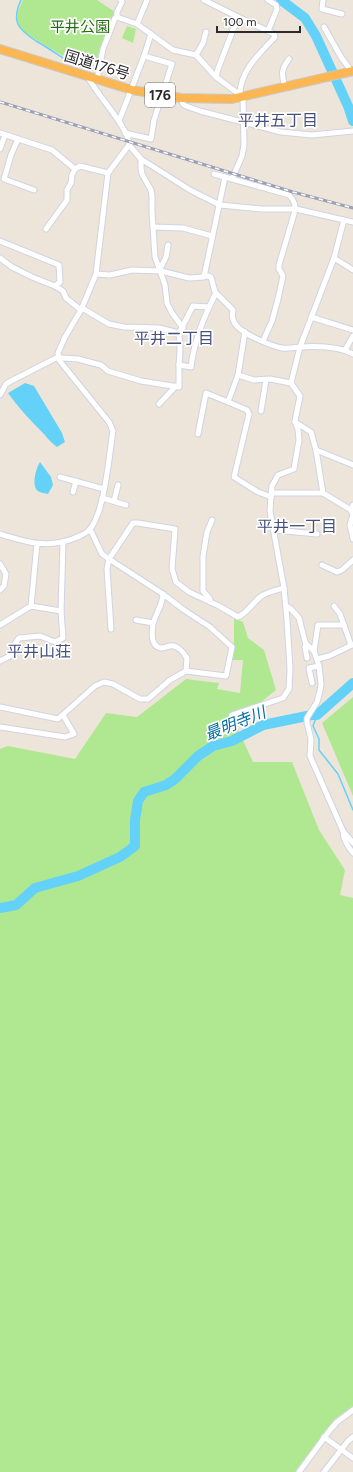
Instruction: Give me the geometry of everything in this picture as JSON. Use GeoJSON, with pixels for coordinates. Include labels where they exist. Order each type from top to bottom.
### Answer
{"type":"FeatureCollection","features":[{"type":"Feature","properties":{"kind":"highway","name":"国道176号"},"geometry":{"type":"LineString","coordinates":[[0,49],[132,90],[182,98],[232,99],[352,73]]}},
{"type":"Feature","properties":{"kind":"street"},"geometry":{"type":"LineString","coordinates":[[98,79],[103,49],[115,18],[117,17],[117,12],[122,2],[121,0]]}},
{"type":"Feature","properties":{"kind":"street"},"geometry":{"type":"LineString","coordinates":[[137,24],[146,0]]}},
{"type":"Feature","properties":{"kind":"street"},"geometry":{"type":"LineString","coordinates":[[204,0],[212,2],[238,17],[274,34],[275,37],[246,72],[241,84],[244,145],[242,156],[232,179]]}},
{"type":"Feature","properties":{"kind":"street"},"geometry":{"type":"LineString","coordinates":[[268,0],[276,5],[277,9],[268,31]]}},
{"type":"Feature","properties":{"kind":"street"},"geometry":{"type":"LineString","coordinates":[[323,0],[322,9],[342,14]]}},
{"type":"Feature","properties":{"kind":"street"},"geometry":{"type":"LineString","coordinates":[[117,17],[137,24],[173,50],[196,55],[216,77],[242,96]]}},
{"type":"Feature","properties":{"kind":"street"},"geometry":{"type":"LineString","coordinates":[[216,77],[238,17]]}},
{"type":"Feature","properties":{"kind":"street"},"geometry":{"type":"LineString","coordinates":[[324,27],[352,73]]}},
{"type":"Feature","properties":{"kind":"street"},"geometry":{"type":"LineString","coordinates":[[196,55],[203,43],[206,32]]}},
{"type":"Feature","properties":{"kind":"street"},"geometry":{"type":"LineString","coordinates":[[119,121],[132,90],[151,34]]}},
{"type":"Feature","properties":{"kind":"street"},"geometry":{"type":"LineString","coordinates":[[125,133],[150,139],[154,120],[172,64],[144,56]]}},
{"type":"Feature","properties":{"kind":"street"},"geometry":{"type":"LineString","coordinates":[[285,88],[282,69],[289,59]]}},
{"type":"Feature","properties":{"kind":"street"},"geometry":{"type":"LineString","coordinates":[[0,534],[37,544],[63,543],[84,534],[90,529],[97,517],[104,489],[113,431],[105,415],[58,357],[58,353],[65,337],[82,309],[96,274],[108,173],[129,145],[129,139],[119,121],[93,87],[88,77]]}},
{"type":"Feature","properties":{"kind":"street"},"geometry":{"type":"LineString","coordinates":[[182,98],[183,104],[200,111],[281,132],[312,135],[351,131]]}},
{"type":"Feature","properties":{"kind":"street"},"geometry":{"type":"LineString","coordinates":[[0,149],[2,134],[52,150],[75,169]]}},
{"type":"Feature","properties":{"kind":"street"},"geometry":{"type":"LineString","coordinates":[[18,139],[11,155],[4,179],[34,190]]}},
{"type":"Feature","properties":{"kind":"street"},"geometry":{"type":"LineString","coordinates":[[129,145],[141,159],[190,190],[220,205],[254,208],[296,209],[353,222]]}},
{"type":"Feature","properties":{"kind":"street"},"geometry":{"type":"LineString","coordinates":[[141,159],[140,168],[151,190],[152,196],[155,257],[161,270],[165,285],[167,303],[183,328]]}},
{"type":"Feature","properties":{"kind":"street"},"geometry":{"type":"LineString","coordinates":[[46,228],[67,200],[67,190],[71,183],[72,175],[75,169],[80,166],[108,173]]}},
{"type":"Feature","properties":{"kind":"street"},"geometry":{"type":"LineString","coordinates":[[214,174],[288,196],[293,199],[296,209],[279,265],[279,269],[283,276],[278,299],[272,321],[263,341]]}},
{"type":"Feature","properties":{"kind":"street"},"geometry":{"type":"LineString","coordinates":[[204,275],[225,177]]}},
{"type":"Feature","properties":{"kind":"street"},"geometry":{"type":"LineString","coordinates":[[232,715],[284,698],[289,689],[290,669],[286,606],[270,510],[272,486],[278,475],[294,469],[299,440],[298,429],[295,421],[300,396],[292,383],[300,347],[334,258],[344,220]]}},
{"type":"Feature","properties":{"kind":"street"},"geometry":{"type":"LineString","coordinates":[[154,227],[183,228],[212,236]]}},
{"type":"Feature","properties":{"kind":"street"},"geometry":{"type":"LineString","coordinates":[[0,241],[58,266],[60,282],[55,286]]}},
{"type":"Feature","properties":{"kind":"street"},"geometry":{"type":"LineString","coordinates":[[161,270],[166,257],[168,245]]}},
{"type":"Feature","properties":{"kind":"street"},"geometry":{"type":"LineString","coordinates":[[0,258],[12,267],[55,286],[63,291],[66,298],[109,324],[124,327],[159,328],[179,333]]}},
{"type":"Feature","properties":{"kind":"street"},"geometry":{"type":"LineString","coordinates":[[334,258],[353,270]]}},
{"type":"Feature","properties":{"kind":"street"},"geometry":{"type":"LineString","coordinates":[[96,274],[110,275],[132,270],[161,270],[189,278],[204,277],[204,275],[210,277],[216,293],[233,310],[232,316],[234,322],[245,332],[263,341],[283,348],[317,347],[345,350],[353,354]]}},
{"type":"Feature","properties":{"kind":"street"},"geometry":{"type":"LineString","coordinates":[[179,365],[191,367],[193,352],[209,307],[216,293]]}},
{"type":"Feature","properties":{"kind":"street"},"geometry":{"type":"LineString","coordinates":[[160,404],[176,386],[179,387],[179,333],[183,328],[193,306],[209,307]]}},
{"type":"Feature","properties":{"kind":"street"},"geometry":{"type":"LineString","coordinates":[[311,317],[353,330]]}},
{"type":"Feature","properties":{"kind":"street"},"geometry":{"type":"LineString","coordinates":[[228,402],[238,375],[245,332]]}},
{"type":"Feature","properties":{"kind":"street"},"geometry":{"type":"LineString","coordinates":[[345,350],[353,336]]}},
{"type":"Feature","properties":{"kind":"street"},"geometry":{"type":"LineString","coordinates":[[0,392],[11,381],[58,357],[78,359],[93,363],[108,371],[141,381],[176,386]]}},
{"type":"Feature","properties":{"kind":"street"},"geometry":{"type":"LineString","coordinates":[[238,375],[254,380],[292,383]]}},
{"type":"Feature","properties":{"kind":"street"},"geometry":{"type":"LineString","coordinates":[[261,411],[266,380]]}},
{"type":"Feature","properties":{"kind":"street"},"geometry":{"type":"LineString","coordinates":[[198,434],[206,394],[247,410],[248,414],[234,477],[258,492],[271,495],[324,493],[352,507],[353,514],[350,524],[353,539]]}},
{"type":"Feature","properties":{"kind":"street"},"geometry":{"type":"LineString","coordinates":[[295,421],[311,432],[324,493]]}},
{"type":"Feature","properties":{"kind":"street"},"geometry":{"type":"LineString","coordinates":[[316,450],[353,465]]}},
{"type":"Feature","properties":{"kind":"street"},"geometry":{"type":"LineString","coordinates":[[60,477],[104,489]]}},
{"type":"Feature","properties":{"kind":"street"},"geometry":{"type":"LineString","coordinates":[[73,492],[76,481]]}},
{"type":"Feature","properties":{"kind":"street"},"geometry":{"type":"LineString","coordinates":[[114,501],[118,485]]}},
{"type":"Feature","properties":{"kind":"street"},"geometry":{"type":"LineString","coordinates":[[102,498],[126,505]]}},
{"type":"Feature","properties":{"kind":"street"},"geometry":{"type":"LineString","coordinates":[[212,520],[207,532],[204,549],[203,592],[213,603]]}},
{"type":"Feature","properties":{"kind":"street"},"geometry":{"type":"LineString","coordinates":[[112,629],[107,569],[109,559],[133,523],[175,529],[172,569],[176,582],[189,592],[238,617],[249,609],[263,595],[284,588]]}},
{"type":"Feature","properties":{"kind":"street"},"geometry":{"type":"LineString","coordinates":[[0,707],[58,719],[95,686],[104,682],[113,684],[140,699],[148,699],[170,680],[186,671],[226,676],[232,647],[210,627],[102,554],[90,529]]}},
{"type":"Feature","properties":{"kind":"street"},"geometry":{"type":"LineString","coordinates":[[274,530],[317,534]]}},
{"type":"Feature","properties":{"kind":"street"},"geometry":{"type":"LineString","coordinates":[[0,661],[10,656],[12,648],[19,638],[40,636],[55,642],[63,638],[61,611],[63,543]]}},
{"type":"Feature","properties":{"kind":"street"},"geometry":{"type":"LineString","coordinates":[[32,606],[37,544]]}},
{"type":"Feature","properties":{"kind":"street"},"geometry":{"type":"LineString","coordinates":[[322,565],[337,572],[342,570],[353,560]]}},
{"type":"Feature","properties":{"kind":"street"},"geometry":{"type":"LineString","coordinates":[[0,564],[6,574],[4,586],[0,590]]}},
{"type":"Feature","properties":{"kind":"street"},"geometry":{"type":"LineString","coordinates":[[163,594],[162,604],[153,623],[152,639],[156,645],[161,648],[172,645],[180,649],[188,658],[186,671]]}},
{"type":"Feature","properties":{"kind":"street"},"geometry":{"type":"LineString","coordinates":[[0,625],[32,606],[61,611]]}},
{"type":"Feature","properties":{"kind":"street"},"geometry":{"type":"LineString","coordinates":[[286,606],[299,618],[306,644],[305,647],[307,658]]}},
{"type":"Feature","properties":{"kind":"street"},"geometry":{"type":"LineString","coordinates":[[317,659],[329,656],[352,645],[340,614],[334,606]]}},
{"type":"Feature","properties":{"kind":"street"},"geometry":{"type":"LineString","coordinates":[[136,620],[153,623]]}},
{"type":"Feature","properties":{"kind":"street"},"geometry":{"type":"LineString","coordinates":[[314,651],[318,625],[344,625]]}},
{"type":"Feature","properties":{"kind":"street"},"geometry":{"type":"LineString","coordinates":[[306,644],[314,651],[319,666],[321,684],[317,702],[308,718],[307,723],[312,745],[310,756],[343,831],[343,835],[353,853]]}},
{"type":"Feature","properties":{"kind":"street"},"geometry":{"type":"LineString","coordinates":[[312,683],[309,668],[319,666]]}},
{"type":"Feature","properties":{"kind":"street"},"geometry":{"type":"LineString","coordinates":[[0,727],[65,737],[74,734],[63,715]]}},
{"type":"Feature","properties":{"kind":"street"},"geometry":{"type":"LineString","coordinates":[[343,831],[353,843]]}},
{"type":"Feature","properties":{"kind":"street"},"geometry":{"type":"LineString","coordinates":[[299,1472],[324,1437],[337,1422],[353,1410]]}},
{"type":"Feature","properties":{"kind":"street"},"geometry":{"type":"LineString","coordinates":[[324,1437],[353,1458]]}},
{"type":"Feature","properties":{"kind":"street"},"geometry":{"type":"LineString","coordinates":[[324,1472],[341,1449],[353,1437]]}},
{"type":"Feature","properties":{"kind":"green space","name":"平井公園"},"geometry":{"type":"Polygon","coordinates":[[[23,0],[97,0],[115,12],[101,49],[99,60],[65,51],[63,56],[25,33],[19,25],[17,17],[23,0]]]}},
{"type":"Feature","properties":{"kind":"green space"},"geometry":{"type":"Polygon","coordinates":[[[127,26],[136,29],[133,43],[122,38],[127,26]]]}},
{"type":"Feature","properties":{"kind":"green space"},"geometry":{"type":"Polygon","coordinates":[[[234,618],[243,622],[248,638],[264,650],[276,690],[235,723],[253,762],[292,762],[319,830],[345,870],[340,895],[353,898],[353,1406],[334,1420],[295,1472],[0,1472],[0,749],[8,746],[75,759],[106,713],[137,717],[186,679],[219,683],[217,689],[240,693],[243,660],[231,660],[234,644],[234,618]]]}},
{"type":"Feature","properties":{"kind":"green space"},"geometry":{"type":"Polygon","coordinates":[[[353,697],[353,796],[322,723],[353,697]]]}},
{"type":"Feature","properties":{"kind":"water"},"geometry":{"type":"Polygon","coordinates":[[[25,383],[34,386],[62,433],[65,442],[57,447],[28,417],[8,393],[25,383]]]}},
{"type":"Feature","properties":{"kind":"water"},"geometry":{"type":"Polygon","coordinates":[[[40,462],[51,477],[53,485],[48,494],[38,491],[35,485],[36,472],[40,462]]]}},
{"type":"Feature","properties":{"kind":"waterway"},"geometry":{"type":"LineString","coordinates":[[21,0],[17,14],[18,24],[21,29],[30,37],[63,58]]}},
{"type":"Feature","properties":{"kind":"waterway","name":"最明寺川"},"geometry":{"type":"LineString","coordinates":[[281,0],[305,18],[316,36],[348,106],[353,121]]}},
{"type":"Feature","properties":{"kind":"waterway","name":"最明寺川"},"geometry":{"type":"LineString","coordinates":[[0,908],[16,905],[35,888],[78,876],[120,857],[135,846],[135,820],[138,801],[144,792],[166,785],[175,779],[198,756],[213,746],[232,741],[263,725],[317,715],[353,683]]}},
{"type":"Feature","properties":{"kind":"waterway"},"geometry":{"type":"LineString","coordinates":[[317,715],[313,726],[319,739],[319,750],[338,774],[353,810]]}},
{"type":"Feature","properties":{"kind":"railway"},"geometry":{"type":"LineString","coordinates":[[0,102],[293,192],[353,208]]}},
{"type":"Feature","properties":{"kind":"district","name":"平井五丁目"},"geometry":{"type":"Point","coordinates":[278,120]}},
{"type":"Feature","properties":{"kind":"district","name":"平井二丁目"},"geometry":{"type":"Point","coordinates":[174,338]}},
{"type":"Feature","properties":{"kind":"district","name":"平井一丁目"},"geometry":{"type":"Point","coordinates":[297,526]}},
{"type":"Feature","properties":{"kind":"district","name":"平井山荘"},"geometry":{"type":"Point","coordinates":[39,651]}}]}
